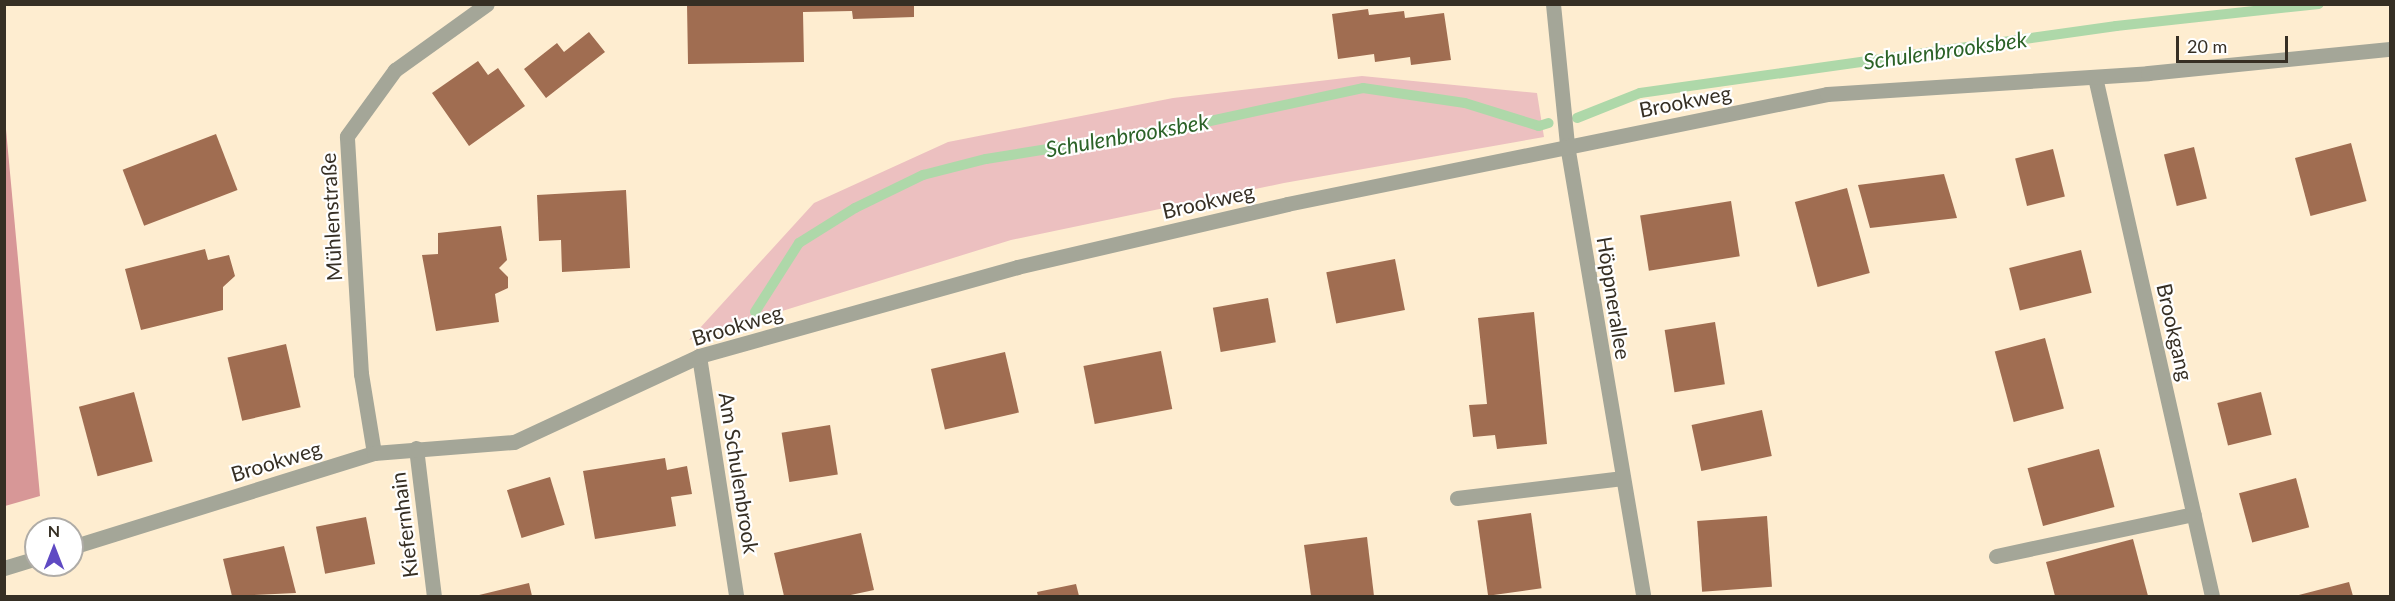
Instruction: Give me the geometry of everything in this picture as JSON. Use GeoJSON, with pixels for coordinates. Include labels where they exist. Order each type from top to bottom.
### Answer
{"type":"FeatureCollection","features":[{"type":"Feature","properties":{"kind":"street","name":"Mühlenstraße"},"geometry":{"type":"LineString","coordinates":[[374,453],[361,374],[347,136],[395,70],[487,4]]}},
{"type":"Feature","properties":{"kind":"street","name":"Höppnerallee"},"geometry":{"type":"LineString","coordinates":[[1553,4],[1567,145],[1643,597]]}},
{"type":"Feature","properties":{"kind":"street","name":"Brookweg"},"geometry":{"type":"LineString","coordinates":[[84,543],[374,453],[514,442],[699,356],[1017,267],[1567,145],[1827,94],[2095,77],[2391,49]]}},
{"type":"Feature","properties":{"kind":"street","name":"Brookgang"},"geometry":{"type":"LineString","coordinates":[[2095,77],[2212,597]]}},
{"type":"Feature","properties":{"kind":"street","name":"Am Schulenbrook"},"geometry":{"type":"LineString","coordinates":[[699,356],[736,597]]}},
{"type":"Feature","properties":{"kind":"street","name":"Kiefernhain"},"geometry":{"type":"LineString","coordinates":[[416,448],[434,597]]}},
{"type":"Feature","properties":{"kind":"street"},"geometry":{"type":"LineString","coordinates":[[1457,498],[1623,478]]}},
{"type":"Feature","properties":{"kind":"street"},"geometry":{"type":"LineString","coordinates":[[1996,556],[2194,514]]}},
{"type":"Feature","properties":{"kind":"street"},"geometry":{"type":"LineString","coordinates":[[4,568],[24,562]]}},
{"type":"Feature","properties":{"kind":"shaded area"},"geometry":{"type":"Polygon","coordinates":[[[1362,76],[1537,93],[1544,137],[1284,183],[1011,240],[689,340],[814,203],[948,142],[1173,98],[1362,76]]]}},
{"type":"Feature","properties":{"kind":"shaded area"},"geometry":{"type":"Polygon","coordinates":[[[4,108],[40,496],[5,506],[4,506],[4,108]]]}},
{"type":"Feature","properties":{"kind":"building"},"geometry":{"type":"Polygon","coordinates":[[[687,4],[914,4],[914,17],[853,19],[852,11],[803,12],[804,62],[688,64],[687,4]]]}},
{"type":"Feature","properties":{"kind":"building"},"geometry":{"type":"Polygon","coordinates":[[[1368,9],[1369,15],[1404,11],[1405,18],[1444,13],[1451,60],[1411,65],[1410,57],[1375,62],[1374,54],[1338,59],[1332,14],[1368,9]]]}},
{"type":"Feature","properties":{"kind":"building"},"geometry":{"type":"Polygon","coordinates":[[[589,32],[605,52],[546,98],[524,69],[557,43],[564,52],[589,32]]]}},
{"type":"Feature","properties":{"kind":"building"},"geometry":{"type":"Polygon","coordinates":[[[478,61],[488,75],[498,68],[525,106],[469,146],[432,93],[478,61]]]}},
{"type":"Feature","properties":{"kind":"building"},"geometry":{"type":"Polygon","coordinates":[[[216,134],[238,190],[144,226],[123,170],[216,134]]]}},
{"type":"Feature","properties":{"kind":"building"},"geometry":{"type":"Polygon","coordinates":[[[2351,143],[2367,201],[2311,216],[2295,158],[2351,143]]]}},
{"type":"Feature","properties":{"kind":"building"},"geometry":{"type":"Polygon","coordinates":[[[2194,147],[2207,198],[2177,206],[2164,154],[2194,147]]]}},
{"type":"Feature","properties":{"kind":"building"},"geometry":{"type":"Polygon","coordinates":[[[2053,149],[2065,197],[2027,206],[2015,158],[2053,149]]]}},
{"type":"Feature","properties":{"kind":"building"},"geometry":{"type":"Polygon","coordinates":[[[1944,174],[1957,218],[1870,228],[1858,185],[1944,174]]]}},
{"type":"Feature","properties":{"kind":"building"},"geometry":{"type":"Polygon","coordinates":[[[1847,188],[1870,273],[1818,287],[1795,202],[1847,188]]]}},
{"type":"Feature","properties":{"kind":"building"},"geometry":{"type":"Polygon","coordinates":[[[626,190],[630,268],[562,272],[561,240],[539,241],[537,195],[626,190]]]}},
{"type":"Feature","properties":{"kind":"building"},"geometry":{"type":"Polygon","coordinates":[[[1731,201],[1740,256],[1649,271],[1640,215],[1731,201]]]}},
{"type":"Feature","properties":{"kind":"building"},"geometry":{"type":"Polygon","coordinates":[[[501,226],[507,260],[499,268],[508,277],[508,288],[495,294],[499,322],[436,331],[422,255],[438,254],[438,233],[501,226]]]}},
{"type":"Feature","properties":{"kind":"building"},"geometry":{"type":"Polygon","coordinates":[[[205,249],[208,260],[229,255],[235,276],[223,287],[223,310],[141,330],[125,269],[205,249]]]}},
{"type":"Feature","properties":{"kind":"building"},"geometry":{"type":"Polygon","coordinates":[[[2081,250],[2092,293],[2020,311],[2009,268],[2081,250]]]}},
{"type":"Feature","properties":{"kind":"building"},"geometry":{"type":"Polygon","coordinates":[[[1395,259],[1405,310],[1336,323],[1326,272],[1395,259]]]}},
{"type":"Feature","properties":{"kind":"building"},"geometry":{"type":"Polygon","coordinates":[[[1268,298],[1276,342],[1221,352],[1213,308],[1268,298]]]}},
{"type":"Feature","properties":{"kind":"building"},"geometry":{"type":"Polygon","coordinates":[[[1534,312],[1547,444],[1497,449],[1495,435],[1473,437],[1469,405],[1487,404],[1478,318],[1534,312]]]}},
{"type":"Feature","properties":{"kind":"building"},"geometry":{"type":"Polygon","coordinates":[[[1715,322],[1725,384],[1674,392],[1665,330],[1715,322]]]}},
{"type":"Feature","properties":{"kind":"building"},"geometry":{"type":"Polygon","coordinates":[[[2045,338],[2064,409],[2014,422],[1995,351],[2045,338]]]}},
{"type":"Feature","properties":{"kind":"building"},"geometry":{"type":"Polygon","coordinates":[[[286,344],[301,407],[242,421],[228,357],[286,344]]]}},
{"type":"Feature","properties":{"kind":"building"},"geometry":{"type":"Polygon","coordinates":[[[1161,351],[1172,409],[1095,424],[1083,366],[1161,351]]]}},
{"type":"Feature","properties":{"kind":"building"},"geometry":{"type":"Polygon","coordinates":[[[1005,352],[1019,412],[945,430],[931,369],[1005,352]]]}},
{"type":"Feature","properties":{"kind":"building"},"geometry":{"type":"Polygon","coordinates":[[[134,392],[153,462],[98,476],[79,407],[134,392]]]}},
{"type":"Feature","properties":{"kind":"building"},"geometry":{"type":"Polygon","coordinates":[[[2261,392],[2272,435],[2228,446],[2217,403],[2261,392]]]}},
{"type":"Feature","properties":{"kind":"building"},"geometry":{"type":"Polygon","coordinates":[[[1762,410],[1772,456],[1701,471],[1692,425],[1762,410]]]}},
{"type":"Feature","properties":{"kind":"building"},"geometry":{"type":"Polygon","coordinates":[[[830,425],[838,474],[789,482],[782,433],[830,425]]]}},
{"type":"Feature","properties":{"kind":"building"},"geometry":{"type":"Polygon","coordinates":[[[2099,449],[2115,507],[2043,526],[2028,468],[2099,449]]]}},
{"type":"Feature","properties":{"kind":"building"},"geometry":{"type":"Polygon","coordinates":[[[665,458],[667,470],[687,466],[692,494],[671,497],[676,526],[595,539],[583,471],[665,458]]]}},
{"type":"Feature","properties":{"kind":"building"},"geometry":{"type":"Polygon","coordinates":[[[550,477],[565,525],[522,538],[507,490],[550,477]]]}},
{"type":"Feature","properties":{"kind":"building"},"geometry":{"type":"Polygon","coordinates":[[[2296,478],[2309,527],[2252,543],[2239,493],[2296,478]]]}},
{"type":"Feature","properties":{"kind":"building"},"geometry":{"type":"Polygon","coordinates":[[[1531,513],[1542,588],[1488,596],[1478,521],[1531,513]]]}},
{"type":"Feature","properties":{"kind":"building"},"geometry":{"type":"Polygon","coordinates":[[[1767,516],[1772,587],[1702,592],[1697,521],[1767,516]]]}},
{"type":"Feature","properties":{"kind":"building"},"geometry":{"type":"Polygon","coordinates":[[[366,517],[375,564],[325,574],[316,527],[366,517]]]}},
{"type":"Feature","properties":{"kind":"building"},"geometry":{"type":"Polygon","coordinates":[[[861,533],[874,590],[846,596],[784,596],[774,553],[861,533]]]}},
{"type":"Feature","properties":{"kind":"building"},"geometry":{"type":"Polygon","coordinates":[[[1367,537],[1374,596],[1311,596],[1304,545],[1367,537]]]}},
{"type":"Feature","properties":{"kind":"building"},"geometry":{"type":"Polygon","coordinates":[[[2133,539],[2148,596],[2055,596],[2046,562],[2133,539]]]}},
{"type":"Feature","properties":{"kind":"building"},"geometry":{"type":"Polygon","coordinates":[[[284,546],[296,593],[232,596],[223,559],[284,546]]]}},
{"type":"Feature","properties":{"kind":"building"},"geometry":{"type":"Polygon","coordinates":[[[2349,582],[2353,596],[2295,596],[2349,582]]]}},
{"type":"Feature","properties":{"kind":"building"},"geometry":{"type":"Polygon","coordinates":[[[529,583],[532,596],[475,596],[529,583]]]}},
{"type":"Feature","properties":{"kind":"building"},"geometry":{"type":"Polygon","coordinates":[[[1076,584],[1079,596],[1038,596],[1037,592],[1076,584]]]}},
{"type":"Feature","properties":{"kind":"waterway","name":"Schulenbrooksbek"},"geometry":{"type":"LineString","coordinates":[[1577,118],[1640,93],[2116,26],[2319,4]]}},
{"type":"Feature","properties":{"kind":"waterway","name":"Schulenbrooksbek"},"geometry":{"type":"LineString","coordinates":[[755,312],[799,243],[855,208],[923,175],[986,159],[1178,128],[1363,88],[1465,103],[1539,126],[1549,123]]}}]}
